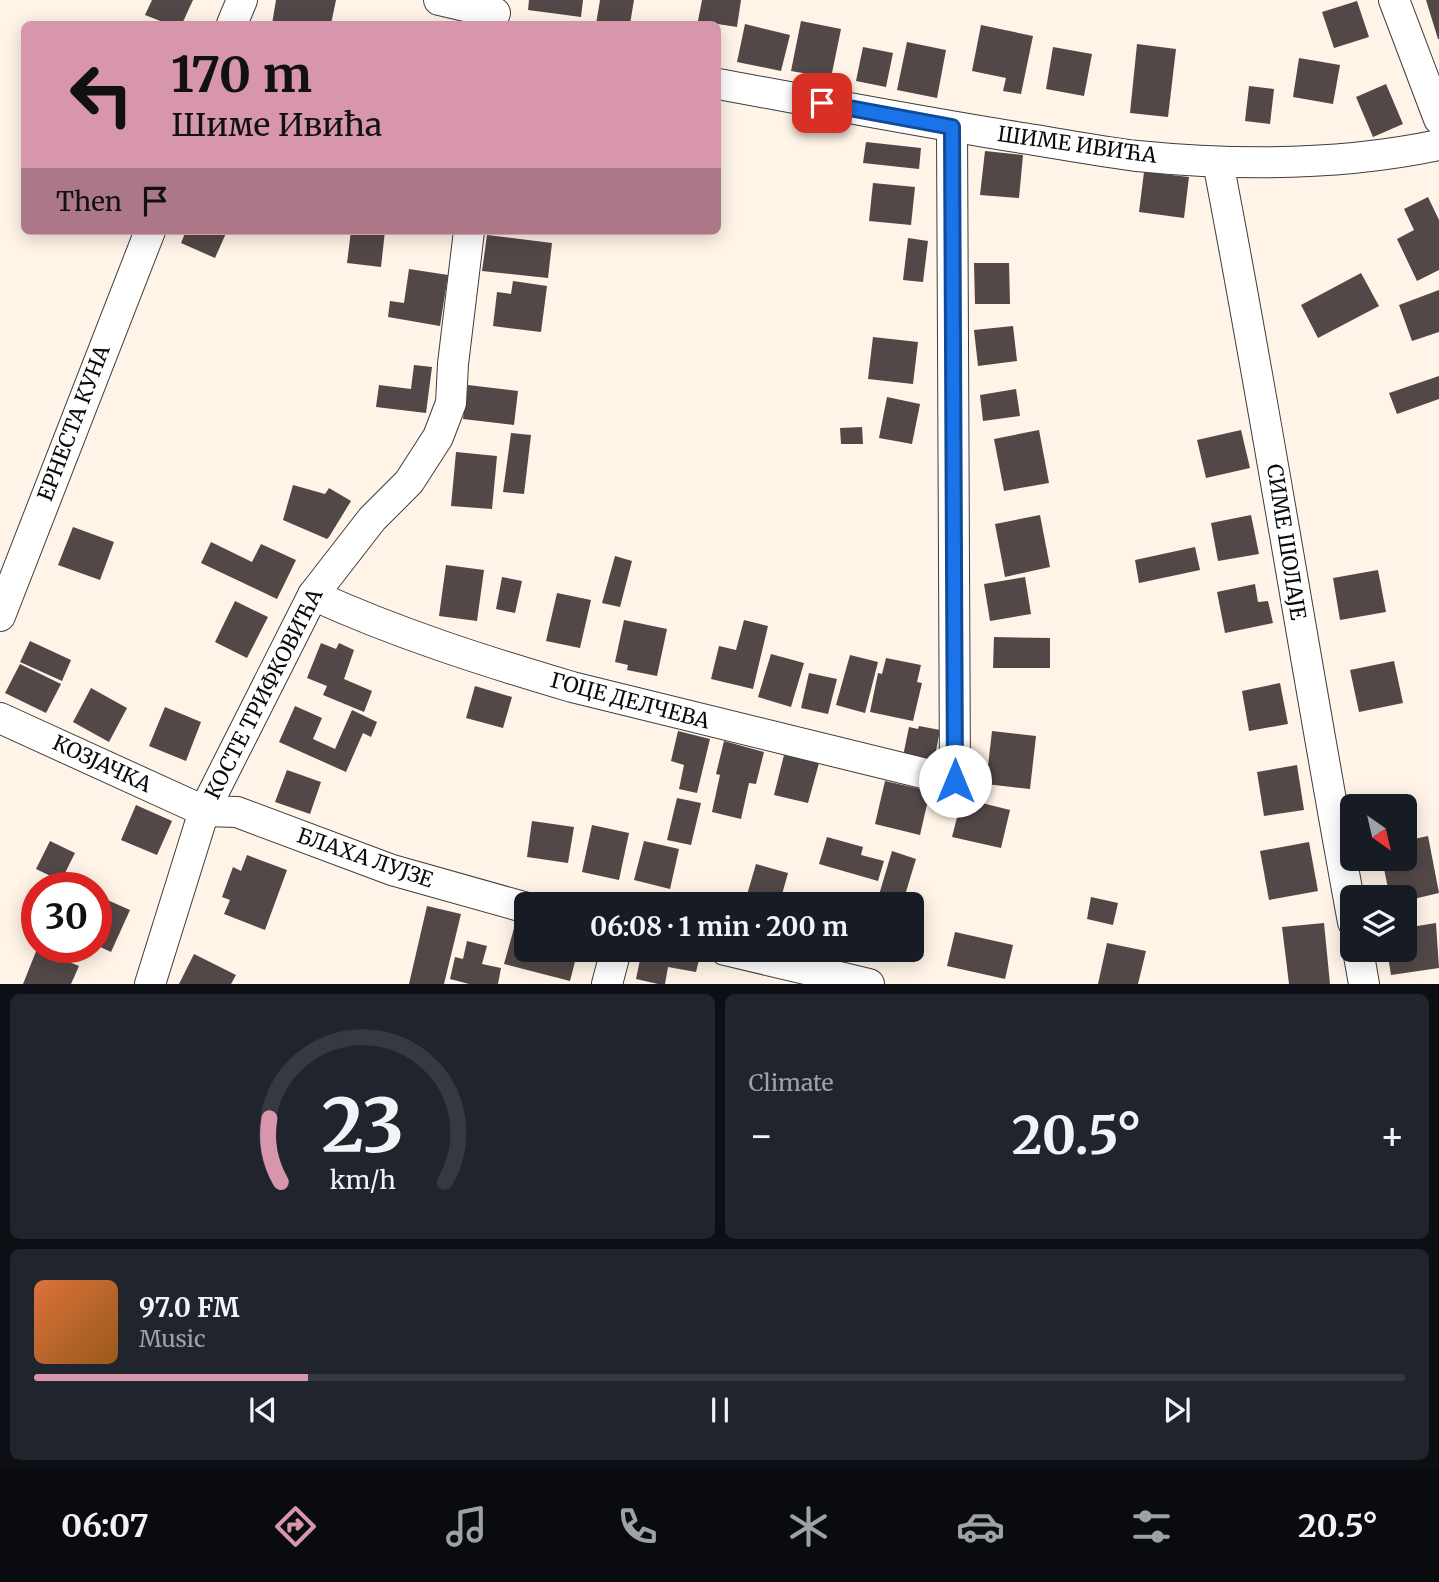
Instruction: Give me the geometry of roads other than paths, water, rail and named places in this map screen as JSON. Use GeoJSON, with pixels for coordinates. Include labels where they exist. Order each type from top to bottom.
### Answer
{"type":"FeatureCollection","features":[{"type":"Feature","properties":{"kind":"street"},"geometry":{"type":"LineString","coordinates":[[233,21],[242,0]]}},
{"type":"Feature","properties":{"kind":"street"},"geometry":{"type":"LineString","coordinates":[[439,0],[495,13]]}},
{"type":"Feature","properties":{"kind":"street"},"geometry":{"type":"LineString","coordinates":[[1394,0],[1439,118]]}},
{"type":"Feature","properties":{"kind":"street","name":"ШИМЕ ИВИЋА"},"geometry":{"type":"LineString","coordinates":[[721,86],[952,127],[1136,155],[1218,162],[1279,163],[1379,157],[1439,145]]}},
{"type":"Feature","properties":{"kind":"street","name":"ГОЦЕ ДЕЛЧЕВА"},"geometry":{"type":"LineString","coordinates":[[313,595],[364,618],[538,677],[955,781],[952,127]]}},
{"type":"Feature","properties":{"kind":"street","name":"СИМЕ ШОЛАЈЕ"},"geometry":{"type":"LineString","coordinates":[[1218,162],[1247,312],[1310,689],[1346,885]]}},
{"type":"Feature","properties":{"kind":"street","name":"ЕРНЕСТА КУНА"},"geometry":{"type":"LineString","coordinates":[[0,616],[148,235]]}},
{"type":"Feature","properties":{"kind":"street","name":"КОСТЕ ТРИФКОВИЋА"},"geometry":{"type":"LineString","coordinates":[[150,984],[204,811],[313,595],[372,519],[409,482],[438,437],[451,403],[469,235]]}},
{"type":"Feature","properties":{"kind":"street","name":"КОЗЈАЧКА"},"geometry":{"type":"LineString","coordinates":[[0,718],[204,811]]}},
{"type":"Feature","properties":{"kind":"street","name":"БЛАХА ЛУЈЗЕ"},"geometry":{"type":"LineString","coordinates":[[204,811],[237,812],[391,870],[514,904]]}},
{"type":"Feature","properties":{"kind":"street"},"geometry":{"type":"LineString","coordinates":[[607,984],[613,962]]}},
{"type":"Feature","properties":{"kind":"street"},"geometry":{"type":"LineString","coordinates":[[776,962],[869,984]]}},
{"type":"Feature","properties":{"kind":"street"},"geometry":{"type":"LineString","coordinates":[[1360,962],[1364,984]]}}]}
